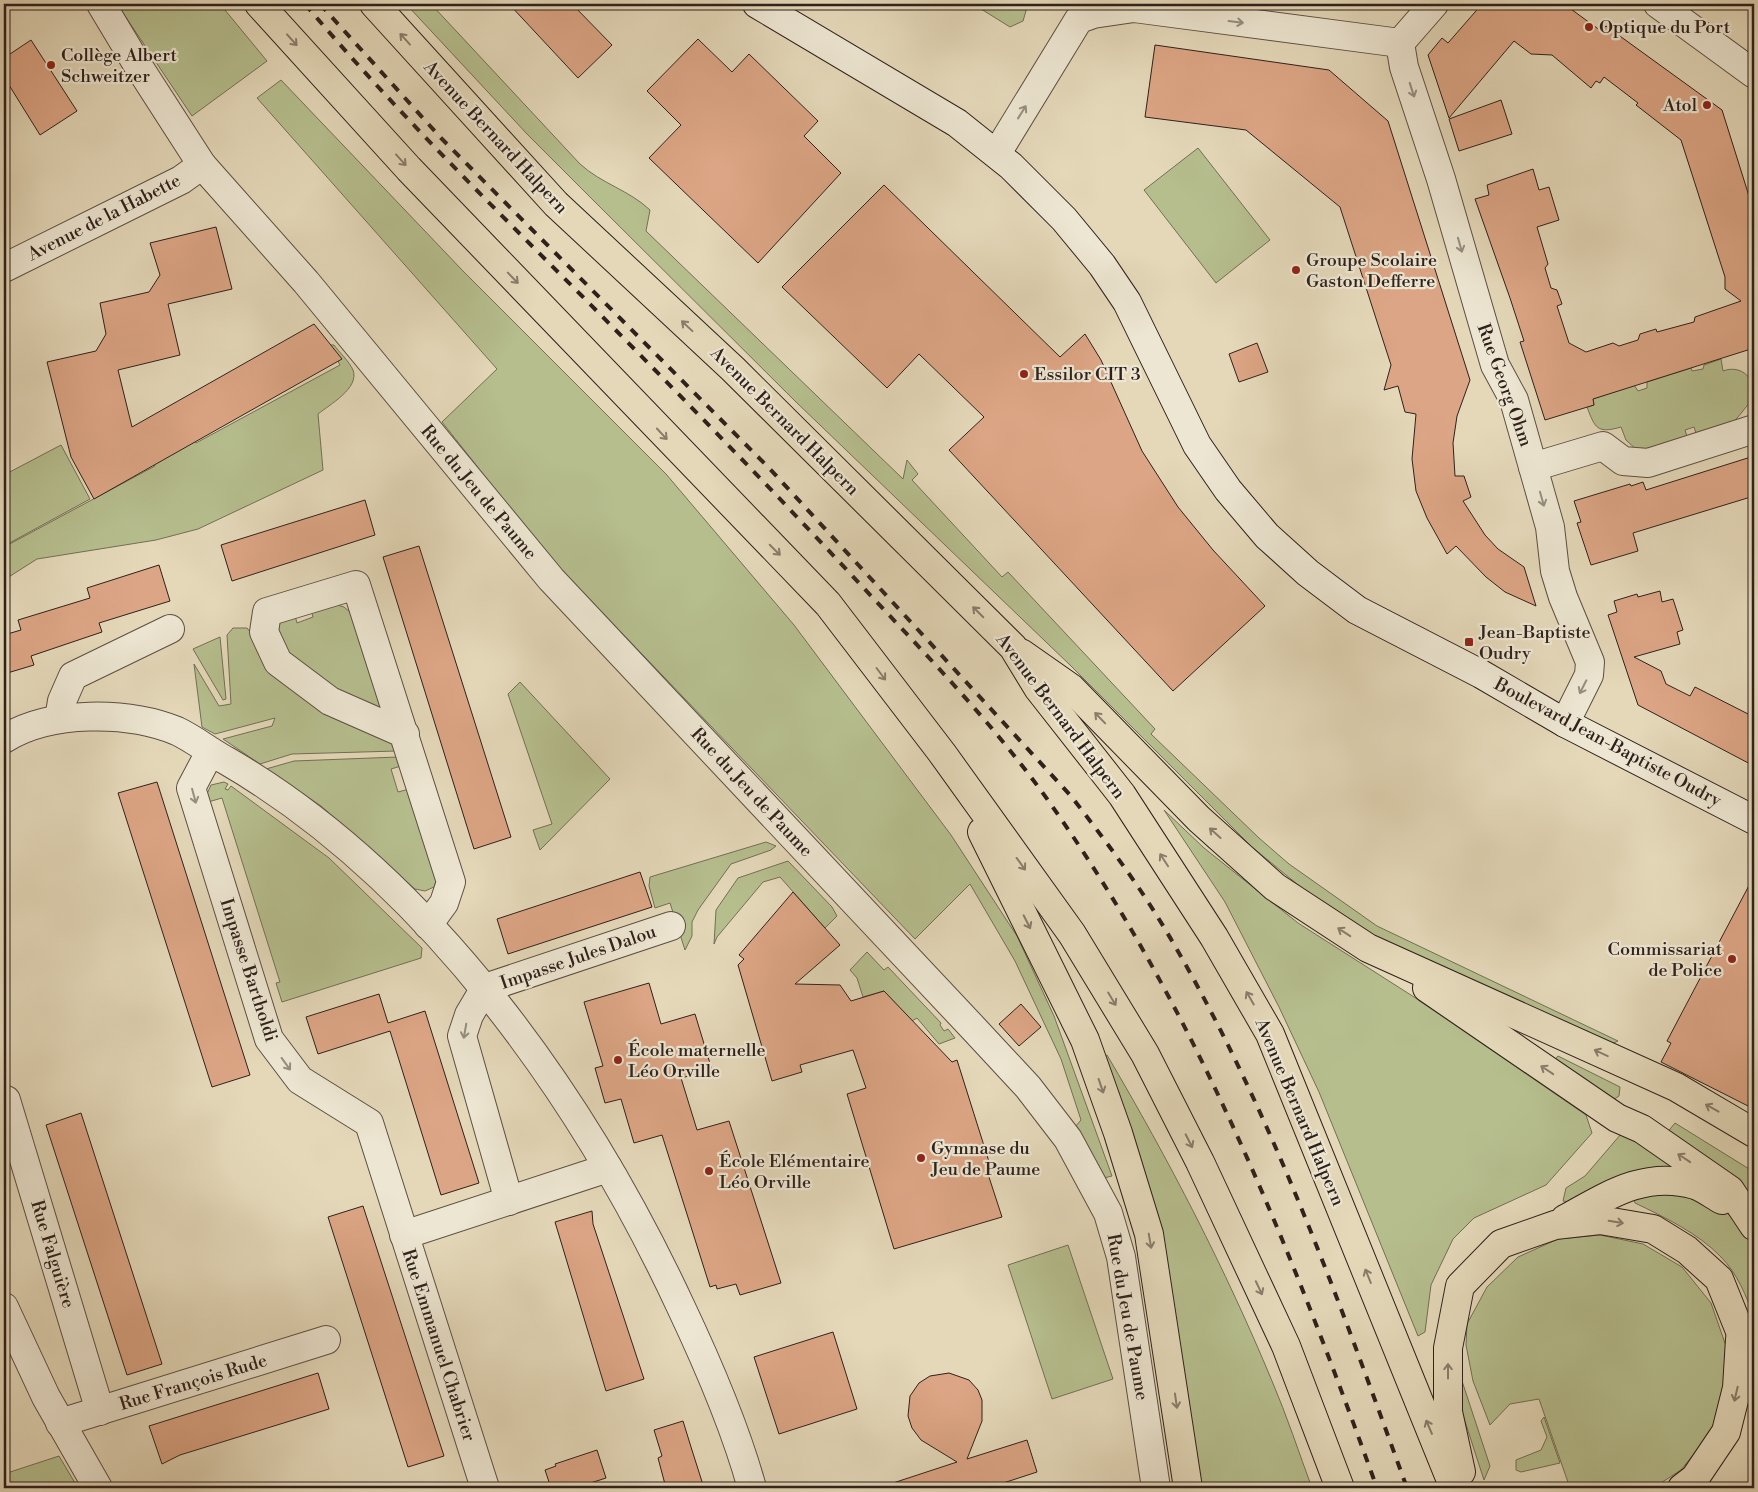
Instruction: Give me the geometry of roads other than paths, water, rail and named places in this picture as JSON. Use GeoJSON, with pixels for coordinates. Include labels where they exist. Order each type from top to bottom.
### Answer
{"type":"FeatureCollection","features":[{"type":"Feature","properties":{"kind":"highway"},"geometry":{"type":"LineString","coordinates":[[259,4],[415,176],[828,604],[942,753],[1072,934],[1145,1054],[1200,1162],[1286,1346],[1340,1488]]}},
{"type":"Feature","properties":{"kind":"highway","name":"Avenue Bernard Halpern"},"geometry":{"type":"LineString","coordinates":[[374,4],[556,204],[733,369],[1013,646],[1038,688],[1122,795],[1214,937],[1270,1034],[1454,1488]]}},
{"type":"Feature","properties":{"kind":"highway"},"geometry":{"type":"LineString","coordinates":[[1013,646],[1071,688],[1199,819],[1275,887],[1618,1118],[1642,1130],[1694,1164],[1730,1190],[1749,1220]]}},
{"type":"Feature","properties":{"kind":"highway"},"geometry":{"type":"LineString","coordinates":[[942,753],[1085,1040],[1118,1133],[1149,1234],[1188,1488]]}},
{"type":"Feature","properties":{"kind":"highway"},"geometry":{"type":"LineString","coordinates":[[1368,948],[1661,1080],[1754,1133]]}},
{"type":"Feature","properties":{"kind":"highway"},"geometry":{"type":"LineString","coordinates":[[1464,1488],[1448,1412],[1448,1348],[1460,1286],[1501,1244],[1555,1225],[1621,1188],[1662,1180],[1696,1185],[1749,1220]]}},
{"type":"Feature","properties":{"kind":"highway"},"geometry":{"type":"LineString","coordinates":[[1555,1225],[1600,1220],[1653,1229],[1687,1250],[1718,1279],[1740,1328],[1754,1366]]}},
{"type":"Feature","properties":{"kind":"highway"},"geometry":{"type":"LineString","coordinates":[[1682,1488],[1695,1478],[1726,1432],[1737,1388],[1740,1328]]}},
{"type":"Feature","properties":{"kind":"street","name":"Rue du Jeu de Paume"},"geometry":{"type":"LineString","coordinates":[[101,4],[202,165],[306,282],[551,579],[982,1037],[1028,1087],[1068,1139],[1108,1213],[1121,1257],[1156,1488]]}},
{"type":"Feature","properties":{"kind":"street","name":"Boulevard Jean-Baptiste Oudry"},"geometry":{"type":"LineString","coordinates":[[757,4],[957,124],[997,153],[1064,219],[1102,265],[1127,302],[1149,344],[1180,416],[1197,445],[1228,490],[1267,536],[1308,573],[1357,610],[1481,674],[1565,723],[1754,820]]}},
{"type":"Feature","properties":{"kind":"street"},"geometry":{"type":"LineString","coordinates":[[997,153],[1079,19],[1093,14],[1134,8],[1400,43],[1434,4]]}},
{"type":"Feature","properties":{"kind":"street"},"geometry":{"type":"LineString","coordinates":[[1658,4],[1754,74]]}},
{"type":"Feature","properties":{"kind":"street","name":"Rue Georg Ohm"},"geometry":{"type":"LineString","coordinates":[[1400,43],[1404,67],[1441,179],[1495,365],[1514,400],[1550,527],[1555,571],[1563,597],[1590,662],[1589,675],[1565,723]]}},
{"type":"Feature","properties":{"kind":"street","name":"Avenue de la Habette"},"geometry":{"type":"LineString","coordinates":[[4,268],[181,180],[202,165]]}},
{"type":"Feature","properties":{"kind":"street"},"geometry":{"type":"LineString","coordinates":[[1533,467],[1603,446],[1623,461],[1648,463],[1754,429]]}},
{"type":"Feature","properties":{"kind":"street"},"geometry":{"type":"LineString","coordinates":[[405,734],[330,701],[278,662],[264,632],[267,612],[356,585],[405,734],[451,882],[444,903],[428,925]]}},
{"type":"Feature","properties":{"kind":"street"},"geometry":{"type":"LineString","coordinates":[[59,719],[62,701],[73,676],[170,629]]}},
{"type":"Feature","properties":{"kind":"street"},"geometry":{"type":"LineString","coordinates":[[4,739],[14,733],[59,719],[131,717],[178,732],[262,782],[361,859],[428,925],[485,988],[520,1033],[608,1168],[660,1263],[705,1358],[752,1488]]}},
{"type":"Feature","properties":{"kind":"street","name":"Impasse Bartholdi"},"geometry":{"type":"LineString","coordinates":[[210,752],[192,788],[269,1039],[293,1074],[300,1080],[369,1123],[404,1235]]}},
{"type":"Feature","properties":{"kind":"street","name":"Impasse Jules Dalou"},"geometry":{"type":"LineString","coordinates":[[485,988],[671,926]]}},
{"type":"Feature","properties":{"kind":"street"},"geometry":{"type":"LineString","coordinates":[[485,988],[469,1015],[462,1036],[509,1200]]}},
{"type":"Feature","properties":{"kind":"street","name":"Rue Falguière"},"geometry":{"type":"LineString","coordinates":[[4,1101],[6,1100],[100,1411]]}},
{"type":"Feature","properties":{"kind":"street","name":"Rue Emmanuel Chabrier"},"geometry":{"type":"LineString","coordinates":[[485,1488],[404,1235],[608,1168]]}},
{"type":"Feature","properties":{"kind":"street"},"geometry":{"type":"LineString","coordinates":[[4,1307],[60,1423],[98,1488]]}},
{"type":"Feature","properties":{"kind":"street","name":"Rue François Rude"},"geometry":{"type":"LineString","coordinates":[[60,1423],[326,1340]]}},
{"type":"Feature","properties":{"kind":"railway"},"geometry":{"type":"LineString","coordinates":[[305,4],[371,79],[440,152],[825,546],[964,696],[1037,785],[1110,894],[1157,975],[1200,1057],[1277,1227],[1312,1314],[1377,1488]]}},
{"type":"Feature","properties":{"kind":"railway"},"geometry":{"type":"LineString","coordinates":[[320,4],[441,138],[770,469],[1071,796],[1108,845],[1165,929],[1237,1063],[1269,1133],[1328,1274],[1407,1488]]}},
{"type":"Feature","properties":{"kind":"place","name":"Optique du Port"},"geometry":{"type":"Point","coordinates":[1589,27]}},
{"type":"Feature","properties":{"kind":"place","name":"Collège Albert Schweitzer"},"geometry":{"type":"Point","coordinates":[51,65]}},
{"type":"Feature","properties":{"kind":"place","name":"Atol"},"geometry":{"type":"Point","coordinates":[1707,105]}},
{"type":"Feature","properties":{"kind":"place","name":"Groupe Scolaire Gaston Defferre"},"geometry":{"type":"Point","coordinates":[1296,270]}},
{"type":"Feature","properties":{"kind":"place","name":"Essilor CIT 3"},"geometry":{"type":"Point","coordinates":[1024,374]}},
{"type":"Feature","properties":{"kind":"place","name":"Jean-Baptiste Oudry"},"geometry":{"type":"Point","coordinates":[1469,642]}},
{"type":"Feature","properties":{"kind":"place","name":"Commissariat de Police"},"geometry":{"type":"Point","coordinates":[1732,959]}},
{"type":"Feature","properties":{"kind":"place","name":"École maternelle Léo Orville"},"geometry":{"type":"Point","coordinates":[618,1060]}},
{"type":"Feature","properties":{"kind":"place","name":"Gymnase du Jeu de Paume"},"geometry":{"type":"Point","coordinates":[921,1158]}},
{"type":"Feature","properties":{"kind":"place","name":"École Elémentaire Léo Orville"},"geometry":{"type":"Point","coordinates":[709,1171]}}]}
